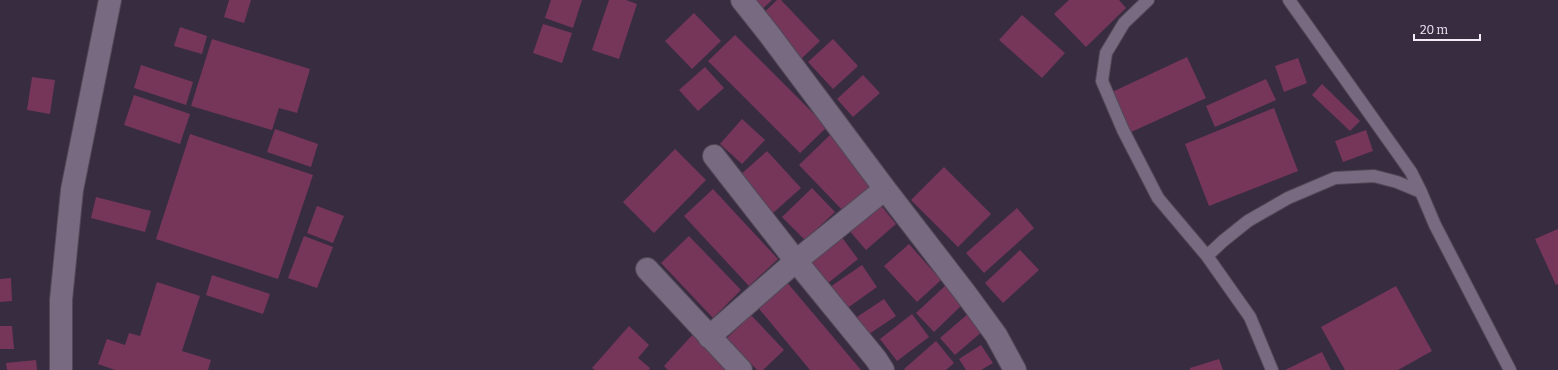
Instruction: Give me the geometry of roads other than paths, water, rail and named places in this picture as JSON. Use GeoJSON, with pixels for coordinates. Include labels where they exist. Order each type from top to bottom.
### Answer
{"type":"FeatureCollection","features":[{"type":"Feature","properties":{"kind":"street"},"geometry":{"type":"LineString","coordinates":[[61,370],[61,300],[72,190],[110,0]]}},
{"type":"Feature","properties":{"kind":"street"},"geometry":{"type":"LineString","coordinates":[[742,0],[988,323],[1015,370]]}},
{"type":"Feature","properties":{"kind":"street"},"geometry":{"type":"LineString","coordinates":[[714,156],[796,261],[876,359],[883,370]]}},
{"type":"Feature","properties":{"kind":"street"},"geometry":{"type":"LineString","coordinates":[[709,336],[796,261],[885,189]]}},
{"type":"Feature","properties":{"kind":"street"},"geometry":{"type":"LineString","coordinates":[[648,269],[741,370]]}},
{"type":"Feature","properties":{"kind":"lane"},"geometry":{"type":"LineString","coordinates":[[1148,0],[1124,23],[1106,54],[1102,81],[1123,130],[1158,198],[1207,256],[1250,317],[1272,370]]}},
{"type":"Feature","properties":{"kind":"lane"},"geometry":{"type":"LineString","coordinates":[[1289,0],[1411,172],[1435,226],[1510,370]]}},
{"type":"Feature","properties":{"kind":"lane"},"geometry":{"type":"LineString","coordinates":[[1207,256],[1248,221],[1288,198],[1334,178],[1374,176],[1398,182],[1421,192]]}}]}
